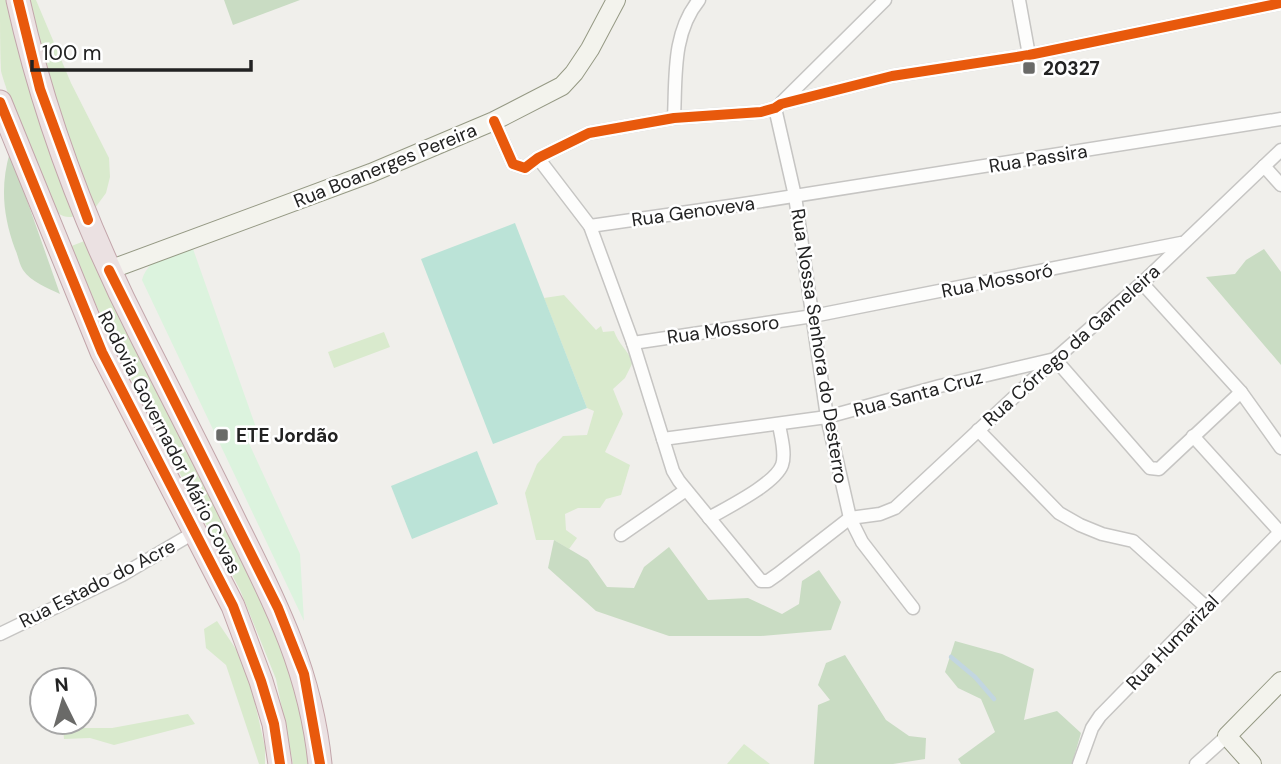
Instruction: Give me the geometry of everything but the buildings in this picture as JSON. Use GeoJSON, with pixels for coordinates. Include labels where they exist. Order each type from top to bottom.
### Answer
{"type":"FeatureCollection","features":[{"type":"Feature","properties":{"kind":"highway","name":"Rodovia Governador Mário Covas"},"geometry":{"type":"LineString","coordinates":[[18,0],[40,89],[109,270],[278,608],[303,674],[320,764]]}},
{"type":"Feature","properties":{"kind":"highway","name":"Rodovia Governador Mário Covas"},"geometry":{"type":"LineString","coordinates":[[0,102],[102,352],[233,606],[253,657],[274,724],[280,764]]}},
{"type":"Feature","properties":{"kind":"main road","name":"Rua Boanerges Pereira"},"geometry":{"type":"LineString","coordinates":[[109,270],[371,173],[494,121],[567,82],[590,49],[616,0]]}},
{"type":"Feature","properties":{"kind":"main road"},"geometry":{"type":"LineString","coordinates":[[1252,764],[1227,736],[1281,681]]}},
{"type":"Feature","properties":{"kind":"street"},"geometry":{"type":"LineString","coordinates":[[674,118],[682,26],[699,0]]}},
{"type":"Feature","properties":{"kind":"street"},"geometry":{"type":"LineString","coordinates":[[778,106],[886,0]]}},
{"type":"Feature","properties":{"kind":"street"},"geometry":{"type":"LineString","coordinates":[[1019,0],[1029,55]]}},
{"type":"Feature","properties":{"kind":"street"},"geometry":{"type":"LineString","coordinates":[[494,121],[513,164],[524,168],[538,158],[589,133],[674,118],[761,112],[892,76],[1029,55],[1281,2]]}},
{"type":"Feature","properties":{"kind":"street","name":"Rua Nossa Senhora do Desterro"},"geometry":{"type":"LineString","coordinates":[[778,106],[795,196],[827,417],[850,518],[862,542],[913,608]]}},
{"type":"Feature","properties":{"kind":"street","name":"Rua Passira"},"geometry":{"type":"LineString","coordinates":[[795,196],[1281,119]]}},
{"type":"Feature","properties":{"kind":"street","name":"Rua Córrego da Gameleira"},"geometry":{"type":"LineString","coordinates":[[850,518],[880,514],[895,508],[1055,359],[1142,284],[1281,150]]}},
{"type":"Feature","properties":{"kind":"street"},"geometry":{"type":"LineString","coordinates":[[538,158],[590,226],[633,343],[673,471],[761,581],[765,582],[850,518]]}},
{"type":"Feature","properties":{"kind":"street"},"geometry":{"type":"LineString","coordinates":[[1264,166],[1281,185]]}},
{"type":"Feature","properties":{"kind":"street","name":"Rua Genoveva"},"geometry":{"type":"LineString","coordinates":[[590,226],[795,196]]}},
{"type":"Feature","properties":{"kind":"street","name":"Rua Mossoró"},"geometry":{"type":"LineString","coordinates":[[813,316],[1182,243]]}},
{"type":"Feature","properties":{"kind":"street"},"geometry":{"type":"LineString","coordinates":[[1142,284],[1241,392],[1281,449]]}},
{"type":"Feature","properties":{"kind":"street","name":"Rua Mossoro"},"geometry":{"type":"LineString","coordinates":[[633,343],[813,316]]}},
{"type":"Feature","properties":{"kind":"street"},"geometry":{"type":"LineString","coordinates":[[1055,359],[1150,468],[1159,469],[1241,392]]}},
{"type":"Feature","properties":{"kind":"street","name":"Rua Santa Cruz"},"geometry":{"type":"LineString","coordinates":[[663,439],[827,417],[940,386],[1055,359]]}},
{"type":"Feature","properties":{"kind":"street"},"geometry":{"type":"LineString","coordinates":[[709,518],[765,484],[782,467],[779,425]]}},
{"type":"Feature","properties":{"kind":"street"},"geometry":{"type":"LineString","coordinates":[[978,430],[1059,513],[1102,534],[1140,545],[1206,607]]}},
{"type":"Feature","properties":{"kind":"street"},"geometry":{"type":"LineString","coordinates":[[1193,436],[1280,531]]}},
{"type":"Feature","properties":{"kind":"street"},"geometry":{"type":"LineString","coordinates":[[621,535],[686,490]]}},
{"type":"Feature","properties":{"kind":"street","name":"Rua Humarizal"},"geometry":{"type":"LineString","coordinates":[[1079,764],[1092,728],[1100,716],[1280,531]]}},
{"type":"Feature","properties":{"kind":"street","name":"Rua Estado do Acre"},"geometry":{"type":"LineString","coordinates":[[0,634],[122,575],[195,532]]}},
{"type":"Feature","properties":{"kind":"street"},"geometry":{"type":"LineString","coordinates":[[1196,764],[1227,736]]}},
{"type":"Feature","properties":{"kind":"green space"},"geometry":{"type":"Polygon","coordinates":[[[0,0],[10,0],[78,215],[63,216],[52,205],[10,100],[1,71],[0,0]]]}},
{"type":"Feature","properties":{"kind":"green space"},"geometry":{"type":"Polygon","coordinates":[[[26,0],[36,0],[71,83],[109,158],[110,177],[106,193],[92,212],[48,92],[26,0]]]}},
{"type":"Feature","properties":{"kind":"green space"},"geometry":{"type":"Polygon","coordinates":[[[224,0],[300,0],[233,25],[224,0]]]}},
{"type":"Feature","properties":{"kind":"green space"},"geometry":{"type":"Polygon","coordinates":[[[10,152],[60,294],[30,278],[23,270],[11,237],[4,201],[10,152]]]}},
{"type":"Feature","properties":{"kind":"green space"},"geometry":{"type":"Polygon","coordinates":[[[515,223],[587,408],[493,444],[421,259],[515,223]]]}},
{"type":"Feature","properties":{"kind":"green space"},"geometry":{"type":"Polygon","coordinates":[[[87,240],[226,516],[290,660],[313,764],[293,764],[276,679],[240,590],[126,369],[69,247],[87,240]]]}},
{"type":"Feature","properties":{"kind":"green space"},"geometry":{"type":"Polygon","coordinates":[[[192,246],[259,436],[247,439],[300,554],[304,621],[142,280],[155,261],[192,246]]]}},
{"type":"Feature","properties":{"kind":"green space"},"geometry":{"type":"Polygon","coordinates":[[[1264,249],[1281,272],[1281,365],[1206,277],[1235,274],[1246,260],[1264,249]]]}},
{"type":"Feature","properties":{"kind":"green space"},"geometry":{"type":"Polygon","coordinates":[[[564,295],[596,330],[601,326],[603,332],[614,331],[633,362],[625,378],[613,389],[623,414],[605,452],[630,465],[621,495],[606,499],[600,508],[578,508],[565,514],[566,530],[577,538],[569,549],[554,540],[536,540],[525,493],[537,464],[563,436],[587,435],[594,411],[587,408],[544,298],[564,295]]]}},
{"type":"Feature","properties":{"kind":"green space"},"geometry":{"type":"Polygon","coordinates":[[[384,332],[390,347],[334,368],[328,352],[384,332]]]}},
{"type":"Feature","properties":{"kind":"green space"},"geometry":{"type":"Polygon","coordinates":[[[477,451],[498,504],[412,539],[391,486],[477,451]]]}},
{"type":"Feature","properties":{"kind":"green space"},"geometry":{"type":"Polygon","coordinates":[[[554,540],[588,560],[607,587],[634,588],[644,567],[669,547],[708,600],[748,598],[782,614],[799,604],[802,581],[819,570],[841,602],[831,630],[761,636],[669,636],[596,611],[548,568],[554,540]]]}},
{"type":"Feature","properties":{"kind":"green space"},"geometry":{"type":"Polygon","coordinates":[[[217,621],[246,664],[265,747],[265,764],[259,764],[226,665],[206,648],[204,629],[217,621]]]}},
{"type":"Feature","properties":{"kind":"green space"},"geometry":{"type":"Polygon","coordinates":[[[955,641],[1002,654],[1034,669],[1024,720],[1057,711],[1081,733],[1072,764],[961,764],[958,759],[995,732],[981,699],[958,688],[945,672],[955,641]]]}},
{"type":"Feature","properties":{"kind":"green space"},"geometry":{"type":"Polygon","coordinates":[[[845,655],[886,720],[909,736],[926,738],[925,759],[893,764],[814,764],[818,705],[830,700],[818,685],[826,663],[845,655]]]}},
{"type":"Feature","properties":{"kind":"green space"},"geometry":{"type":"Polygon","coordinates":[[[188,714],[195,724],[114,745],[90,738],[64,739],[64,736],[98,736],[98,728],[112,728],[188,714]]]}},
{"type":"Feature","properties":{"kind":"green space"},"geometry":{"type":"Polygon","coordinates":[[[744,744],[770,764],[727,764],[744,744]]]}},
{"type":"Feature","properties":{"kind":"waterway"},"geometry":{"type":"LineString","coordinates":[[951,657],[975,677],[994,699]]}},
{"type":"Feature","properties":{"kind":"cycle path"},"geometry":{"type":"LineString","coordinates":[[18,0],[40,89],[88,220]]}},
{"type":"Feature","properties":{"kind":"cycle path"},"geometry":{"type":"LineString","coordinates":[[494,121],[513,164],[525,168],[538,158],[589,133],[674,118],[761,112],[781,104],[892,76],[1029,55],[1281,3]]}},
{"type":"Feature","properties":{"kind":"cycle path"},"geometry":{"type":"LineString","coordinates":[[0,102],[102,352],[233,606],[274,724],[280,764]]}},
{"type":"Feature","properties":{"kind":"cycle path"},"geometry":{"type":"LineString","coordinates":[[109,270],[278,608],[304,674],[320,764]]}},
{"type":"Feature","properties":{"kind":"place","name":"20327"},"geometry":{"type":"Point","coordinates":[1029,68]}},
{"type":"Feature","properties":{"kind":"place","name":"ETE Jordão"},"geometry":{"type":"Point","coordinates":[222,435]}}]}
